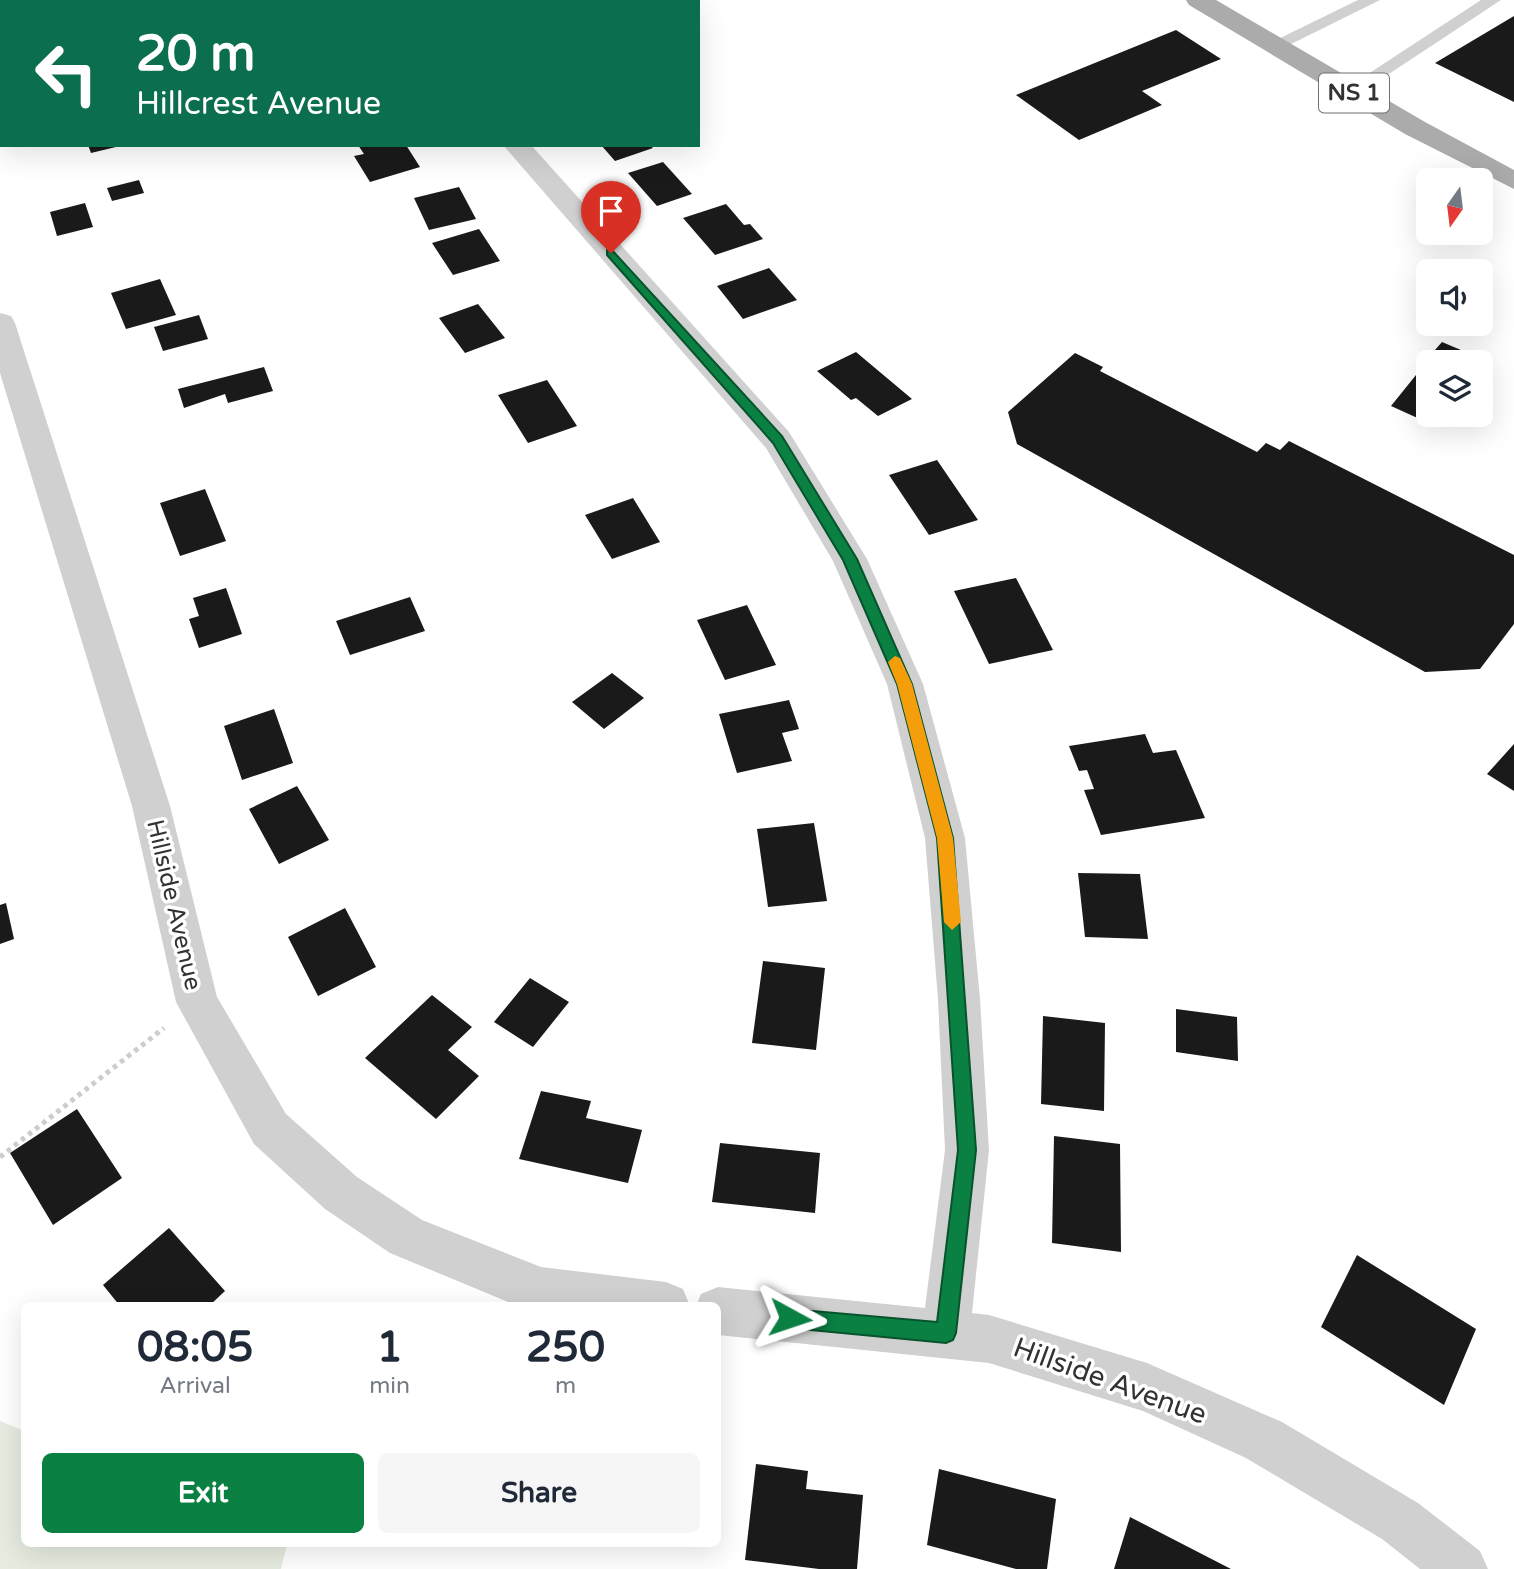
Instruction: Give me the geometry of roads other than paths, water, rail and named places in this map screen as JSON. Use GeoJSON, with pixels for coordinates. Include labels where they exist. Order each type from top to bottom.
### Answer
{"type":"FeatureCollection","features":[{"type":"Feature","properties":{"kind":"main road","name":"NS 1"},"geometry":{"type":"LineString","coordinates":[[1198,0],[1351,91],[1514,181]]}},
{"type":"Feature","properties":{"kind":"street"},"geometry":{"type":"LineString","coordinates":[[518,147],[778,440],[850,559],[905,684],[945,838],[960,1012],[967,1150],[946,1333]]}},
{"type":"Feature","properties":{"kind":"street","name":"Hillside Avenue"},"geometry":{"type":"LineString","coordinates":[[0,323],[152,806],[197,1002],[270,1129],[341,1193],[406,1237],[541,1291],[633,1302]]}},
{"type":"Feature","properties":{"kind":"street","name":"Hillside Avenue"},"geometry":{"type":"LineString","coordinates":[[721,1311],[989,1339],[1147,1388],[1264,1440],[1400,1521],[1462,1569]]}},
{"type":"Feature","properties":{"kind":"lane"},"geometry":{"type":"LineString","coordinates":[[1273,46],[1372,0]]}},
{"type":"Feature","properties":{"kind":"lane"},"geometry":{"type":"LineString","coordinates":[[1351,91],[1493,0]]}}]}
